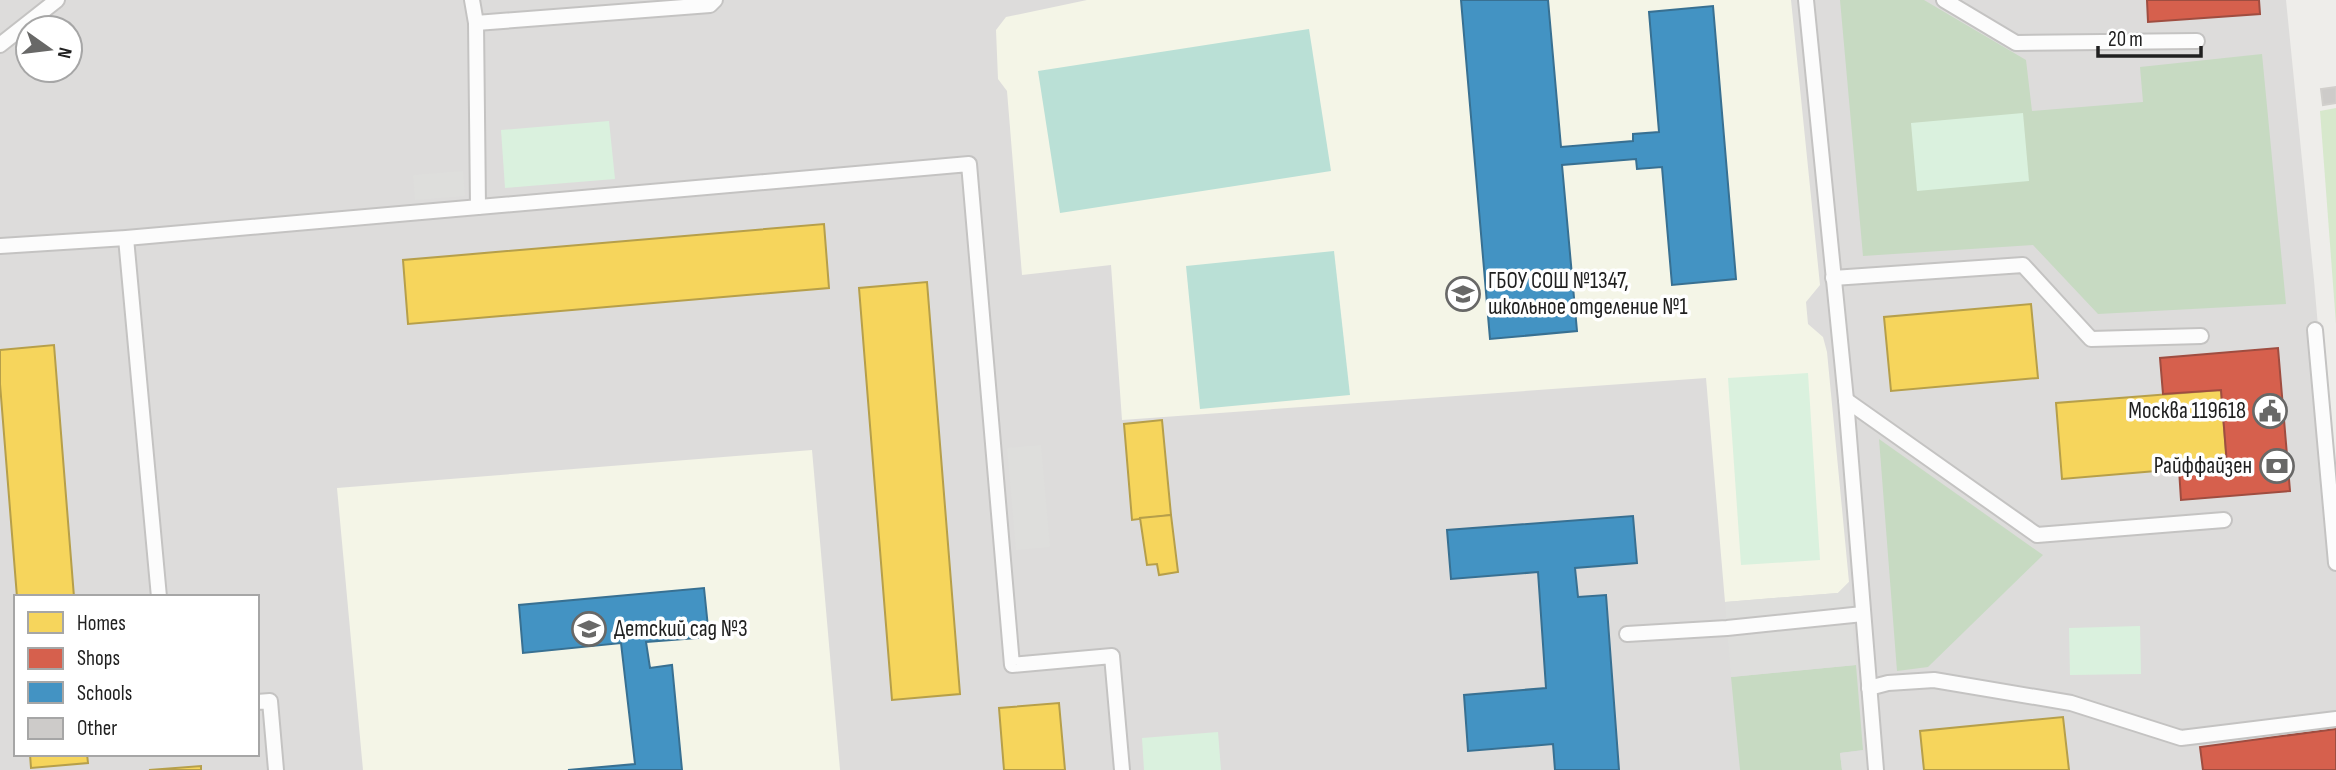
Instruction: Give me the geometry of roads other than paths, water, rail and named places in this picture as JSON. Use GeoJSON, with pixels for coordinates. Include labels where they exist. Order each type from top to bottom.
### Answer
{"type":"FeatureCollection","features":[{"type":"Feature","properties":{"kind":"lane"},"geometry":{"type":"LineString","coordinates":[[0,44],[57,0]]}},
{"type":"Feature","properties":{"kind":"lane"},"geometry":{"type":"LineString","coordinates":[[472,0],[476,23],[478,207]]}},
{"type":"Feature","properties":{"kind":"lane"},"geometry":{"type":"LineString","coordinates":[[476,23],[710,5],[715,0]]}},
{"type":"Feature","properties":{"kind":"lane"},"geometry":{"type":"LineString","coordinates":[[1806,0],[1846,400],[1876,770]]}},
{"type":"Feature","properties":{"kind":"lane"},"geometry":{"type":"LineString","coordinates":[[1944,0],[2016,43],[2197,41]]}},
{"type":"Feature","properties":{"kind":"lane"},"geometry":{"type":"LineString","coordinates":[[0,246],[126,238],[969,164],[1012,665],[1112,656],[1122,770]]}},
{"type":"Feature","properties":{"kind":"lane"},"geometry":{"type":"LineString","coordinates":[[126,238],[159,595]]}},
{"type":"Feature","properties":{"kind":"lane"},"geometry":{"type":"LineString","coordinates":[[1833,278],[2023,265],[2091,339],[2201,336]]}},
{"type":"Feature","properties":{"kind":"lane"},"geometry":{"type":"LineString","coordinates":[[2315,330],[2336,563]]}},
{"type":"Feature","properties":{"kind":"lane"},"geometry":{"type":"LineString","coordinates":[[1846,400],[2037,535],[2224,520]]}},
{"type":"Feature","properties":{"kind":"lane"},"geometry":{"type":"LineString","coordinates":[[1627,634],[1727,628],[1863,614]]}},
{"type":"Feature","properties":{"kind":"lane"},"geometry":{"type":"LineString","coordinates":[[1869,688],[1888,683],[1934,680],[2071,703],[2181,738],[2336,719]]}},
{"type":"Feature","properties":{"kind":"lane"},"geometry":{"type":"LineString","coordinates":[[259,702],[270,701],[276,770]]}},
{"type":"Feature","properties":{"kind":"place","name":"ГБОУ СОШ №1347, школьное отделение №1"},"geometry":{"type":"Point","coordinates":[1463,294]}},
{"type":"Feature","properties":{"kind":"place","name":"Москва 119618"},"geometry":{"type":"Point","coordinates":[2270,411]}},
{"type":"Feature","properties":{"kind":"place","name":"Райффайзен"},"geometry":{"type":"Point","coordinates":[2277,466]}},
{"type":"Feature","properties":{"kind":"place","name":"Детский сад №3"},"geometry":{"type":"Point","coordinates":[589,629]}}]}
